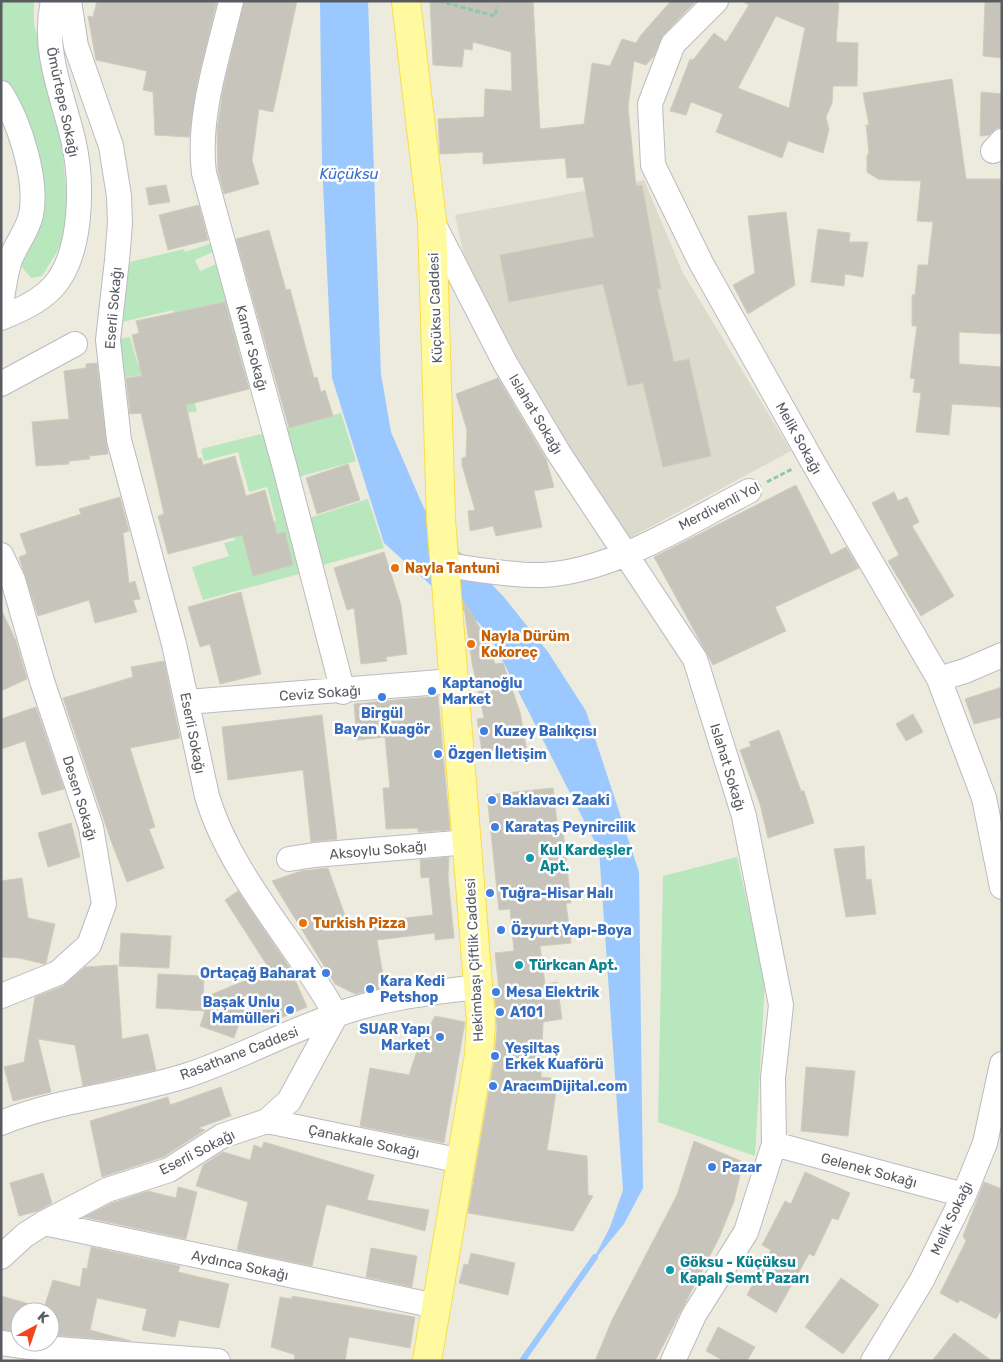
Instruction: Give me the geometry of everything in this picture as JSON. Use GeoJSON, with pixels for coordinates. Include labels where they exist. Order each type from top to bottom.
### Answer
{"type":"FeatureCollection","features":[{"type":"Feature","properties":{"kind":"main road","name":"Küçüksu Caddesi"},"geometry":{"type":"LineString","coordinates":[[406,1],[432,221],[441,520],[449,616]]}},
{"type":"Feature","properties":{"kind":"main road","name":"Hekimbaşı Çiftlik Caddesi"},"geometry":{"type":"LineString","coordinates":[[427,1361],[479,1055],[481,1022],[449,616]]}},
{"type":"Feature","properties":{"kind":"street","name":"Ömürtepe Sokağı"},"geometry":{"type":"LineString","coordinates":[[1,318],[30,304],[54,286],[65,266],[75,239],[78,217],[77,167],[74,142],[50,54],[49,35],[53,1]]}},
{"type":"Feature","properties":{"kind":"street","name":"Eserli Sokağı"},"geometry":{"type":"LineString","coordinates":[[1,1256],[25,1235],[44,1223],[107,1190],[169,1170],[222,1136],[267,1121],[289,1101],[336,1015],[298,954],[229,851],[207,796],[174,644],[119,440],[108,340],[118,251],[119,196],[111,146],[76,46],[69,1]]}},
{"type":"Feature","properties":{"kind":"street","name":"Kamer Sokağı"},"geometry":{"type":"LineString","coordinates":[[231,1],[207,104],[203,147],[204,174],[285,468],[343,692]]}},
{"type":"Feature","properties":{"kind":"street","name":"Melik Sokağı"},"geometry":{"type":"LineString","coordinates":[[716,1],[673,44],[653,95],[650,104],[653,165],[701,263],[811,459],[939,679],[984,798],[1002,886]]}},
{"type":"Feature","properties":{"kind":"street"},"geometry":{"type":"LineString","coordinates":[[1,93],[15,122],[25,153],[33,199],[25,232],[10,260],[1,306]]}},
{"type":"Feature","properties":{"kind":"street","name":"Islahat Sokağı"},"geometry":{"type":"LineString","coordinates":[[432,221],[505,363],[558,452],[695,659],[744,816],[781,1005],[773,1078],[774,1144],[746,1232],[694,1315],[673,1361]]}},
{"type":"Feature","properties":{"kind":"street"},"geometry":{"type":"LineString","coordinates":[[1,384],[75,344]]}},
{"type":"Feature","properties":{"kind":"street","name":"Merdivenli Yol"},"geometry":{"type":"LineString","coordinates":[[445,565],[544,575],[583,569],[627,554],[749,491]]}},
{"type":"Feature","properties":{"kind":"street","name":"Desen Sokağı"},"geometry":{"type":"LineString","coordinates":[[1,555],[13,580],[42,681],[91,827],[104,904],[89,945],[58,973],[1,996]]}},
{"type":"Feature","properties":{"kind":"street"},"geometry":{"type":"LineString","coordinates":[[939,679],[965,671],[1002,655]]}},
{"type":"Feature","properties":{"kind":"street","name":"Ceviz Sokağı"},"geometry":{"type":"LineString","coordinates":[[186,702],[343,692],[453,682]]}},
{"type":"Feature","properties":{"kind":"street","name":"Aksoylu Sokağı"},"geometry":{"type":"LineString","coordinates":[[288,859],[314,855],[468,842]]}},
{"type":"Feature","properties":{"kind":"street","name":"Rasathane Caddesi"},"geometry":{"type":"LineString","coordinates":[[1,1123],[30,1111],[183,1076],[250,1052],[336,1015],[406,996],[477,987]]}},
{"type":"Feature","properties":{"kind":"street","name":"Melik Sokağı"},"geometry":{"type":"LineString","coordinates":[[873,1361],[922,1280],[964,1195],[985,1144],[1002,1064]]}},
{"type":"Feature","properties":{"kind":"street","name":"Çanakkale Sokağı"},"geometry":{"type":"LineString","coordinates":[[267,1121],[462,1161]]}},
{"type":"Feature","properties":{"kind":"street","name":"Gelenek Sokağı"},"geometry":{"type":"LineString","coordinates":[[774,1144],[964,1195]]}},
{"type":"Feature","properties":{"kind":"street","name":"Aydınca Sokağı"},"geometry":{"type":"LineString","coordinates":[[44,1223],[436,1306]]}},
{"type":"Feature","properties":{"kind":"street"},"geometry":{"type":"LineString","coordinates":[[1,1343],[30,1348],[218,1361]]}},
{"type":"Feature","properties":{"kind":"path"},"geometry":{"type":"LineString","coordinates":[[439,1],[494,16],[497,6]]}},
{"type":"Feature","properties":{"kind":"path","name":"Merdivenli Yol"},"geometry":{"type":"LineString","coordinates":[[749,491],[811,459]]}},
{"type":"Feature","properties":{"kind":"shaded area"},"geometry":{"type":"Polygon","coordinates":[[[644,180],[683,273],[791,451],[628,539],[576,467],[469,279],[455,215],[644,180]]]}},
{"type":"Feature","properties":{"kind":"green space"},"geometry":{"type":"Polygon","coordinates":[[[1,1],[34,1],[34,24],[60,122],[66,188],[66,223],[63,242],[42,276],[31,278],[21,266],[21,259],[36,233],[8,85],[1,77],[1,1]]]}},
{"type":"Feature","properties":{"kind":"green space"},"geometry":{"type":"Polygon","coordinates":[[[212,243],[215,251],[195,260],[200,271],[219,263],[246,347],[183,362],[197,411],[178,415],[174,372],[125,377],[124,370],[117,370],[117,339],[130,337],[138,365],[183,353],[173,310],[122,322],[130,262],[184,249],[185,252],[212,243]]]}},
{"type":"Feature","properties":{"kind":"green space"},"geometry":{"type":"Polygon","coordinates":[[[341,413],[356,461],[298,477],[284,429],[341,413]]]}},
{"type":"Feature","properties":{"kind":"green space"},"geometry":{"type":"Polygon","coordinates":[[[269,432],[306,572],[203,600],[192,567],[229,556],[224,543],[235,540],[233,534],[276,521],[267,487],[249,492],[238,452],[204,461],[201,449],[269,432]]]}},
{"type":"Feature","properties":{"kind":"green space"},"geometry":{"type":"Polygon","coordinates":[[[368,499],[384,548],[323,565],[309,518],[368,499]]]}},
{"type":"Feature","properties":{"kind":"green space"},"geometry":{"type":"Polygon","coordinates":[[[737,857],[765,982],[755,1156],[658,1122],[663,876],[737,857]]]}},
{"type":"Feature","properties":{"kind":"water","name":"Küçüksu"},"geometry":{"type":"Polygon","coordinates":[[[320,1],[368,1],[381,374],[391,432],[423,506],[436,528],[503,596],[548,652],[586,711],[639,872],[643,1188],[624,1224],[591,1264],[610,1227],[623,1190],[599,850],[489,634],[478,622],[434,588],[384,543],[332,378],[322,162],[320,1]]]}},
{"type":"Feature","properties":{"kind":"building"},"geometry":{"type":"Polygon","coordinates":[[[97,1],[217,1],[197,84],[189,137],[155,135],[153,92],[143,90],[147,71],[96,60],[88,16],[93,17],[97,1]]]}},
{"type":"Feature","properties":{"kind":"building"},"geometry":{"type":"Polygon","coordinates":[[[244,1],[297,1],[273,112],[259,109],[252,160],[259,184],[224,194],[218,171],[217,131],[223,89],[244,1]]]}},
{"type":"Feature","properties":{"kind":"building"},"geometry":{"type":"Polygon","coordinates":[[[430,1],[533,1],[540,129],[584,124],[592,63],[610,66],[622,39],[636,43],[671,1],[696,1],[663,35],[654,56],[646,65],[634,61],[628,107],[636,186],[642,185],[661,288],[657,289],[674,362],[689,359],[711,456],[663,467],[643,383],[628,386],[603,284],[509,302],[500,255],[594,237],[583,177],[567,178],[565,158],[483,164],[483,152],[440,154],[438,119],[484,117],[485,89],[512,91],[511,52],[473,42],[472,50],[464,49],[462,67],[433,65],[430,1]]]}},
{"type":"Feature","properties":{"kind":"building"},"geometry":{"type":"Polygon","coordinates":[[[742,1],[839,1],[836,42],[858,43],[857,86],[833,86],[832,103],[826,117],[829,129],[823,153],[788,141],[782,158],[716,132],[723,114],[691,102],[686,115],[670,111],[690,59],[693,60],[714,33],[726,42],[749,5],[742,1]],[[776,16],[738,88],[789,108],[805,28],[776,16]]]}},
{"type":"Feature","properties":{"kind":"building"},"geometry":{"type":"Polygon","coordinates":[[[985,2],[1002,3],[1002,58],[983,56],[985,2]]]}},
{"type":"Feature","properties":{"kind":"building"},"geometry":{"type":"Polygon","coordinates":[[[952,79],[966,179],[1002,179],[1002,334],[959,332],[959,364],[1002,367],[1002,407],[952,404],[949,435],[916,432],[921,393],[913,392],[915,379],[910,378],[917,326],[912,326],[912,295],[915,295],[918,265],[928,265],[933,222],[917,221],[921,181],[878,179],[867,172],[867,155],[869,153],[866,125],[869,125],[863,93],[952,79]]]}},
{"type":"Feature","properties":{"kind":"building"},"geometry":{"type":"Polygon","coordinates":[[[981,92],[1002,94],[1002,128],[997,128],[989,135],[980,136],[981,92]]]}},
{"type":"Feature","properties":{"kind":"building"},"geometry":{"type":"Polygon","coordinates":[[[166,185],[170,202],[149,205],[146,188],[166,185]]]}},
{"type":"Feature","properties":{"kind":"building"},"geometry":{"type":"Polygon","coordinates":[[[199,205],[208,240],[168,250],[159,215],[199,205]]]}},
{"type":"Feature","properties":{"kind":"building"},"geometry":{"type":"Polygon","coordinates":[[[786,212],[795,285],[748,314],[733,285],[755,273],[748,216],[786,212]]]}},
{"type":"Feature","properties":{"kind":"building"},"geometry":{"type":"Polygon","coordinates":[[[818,229],[850,233],[849,242],[868,242],[863,277],[845,274],[844,286],[811,282],[818,229]]]}},
{"type":"Feature","properties":{"kind":"building"},"geometry":{"type":"Polygon","coordinates":[[[269,230],[286,290],[290,289],[314,378],[317,377],[321,392],[325,390],[333,416],[289,428],[236,239],[269,230]]]}},
{"type":"Feature","properties":{"kind":"building"},"geometry":{"type":"Polygon","coordinates":[[[225,302],[249,389],[186,405],[198,459],[201,458],[203,465],[235,456],[246,496],[265,490],[277,534],[285,532],[293,565],[253,576],[242,535],[168,554],[158,516],[164,514],[141,413],[130,414],[126,378],[142,376],[132,335],[139,333],[136,321],[225,302]]]}},
{"type":"Feature","properties":{"kind":"building"},"geometry":{"type":"Polygon","coordinates":[[[97,363],[108,454],[89,456],[90,459],[69,461],[69,464],[36,466],[32,422],[69,419],[64,371],[86,368],[86,364],[97,363]]]}},
{"type":"Feature","properties":{"kind":"building"},"geometry":{"type":"Polygon","coordinates":[[[498,378],[546,459],[554,487],[534,491],[542,527],[496,536],[493,526],[470,531],[468,511],[475,510],[462,465],[462,458],[466,457],[467,430],[456,394],[498,378]]]}},
{"type":"Feature","properties":{"kind":"building"},"geometry":{"type":"Polygon","coordinates":[[[348,464],[360,500],[317,514],[306,478],[348,464]]]}},
{"type":"Feature","properties":{"kind":"building"},"geometry":{"type":"Polygon","coordinates":[[[796,485],[831,555],[846,547],[859,568],[775,607],[786,631],[713,665],[654,557],[796,485]]]}},
{"type":"Feature","properties":{"kind":"building"},"geometry":{"type":"Polygon","coordinates":[[[894,492],[898,501],[907,497],[919,522],[912,526],[954,596],[921,616],[888,561],[899,555],[872,503],[894,492]]]}},
{"type":"Feature","properties":{"kind":"building"},"geometry":{"type":"Polygon","coordinates":[[[120,497],[129,531],[123,533],[129,583],[135,581],[140,599],[133,600],[137,612],[95,623],[89,600],[38,616],[19,557],[27,554],[20,534],[81,514],[79,509],[120,497]]]}},
{"type":"Feature","properties":{"kind":"building"},"geometry":{"type":"Polygon","coordinates":[[[384,552],[401,605],[407,654],[386,657],[387,661],[361,664],[354,608],[347,610],[334,568],[384,552]]]}},
{"type":"Feature","properties":{"kind":"building"},"geometry":{"type":"Polygon","coordinates":[[[241,592],[261,674],[220,684],[210,644],[200,647],[188,607],[241,592]]]}},
{"type":"Feature","properties":{"kind":"building"},"geometry":{"type":"Polygon","coordinates":[[[463,600],[488,641],[495,664],[503,663],[520,712],[527,752],[483,758],[477,719],[484,718],[472,663],[463,600]]]}},
{"type":"Feature","properties":{"kind":"building"},"geometry":{"type":"Polygon","coordinates":[[[1,609],[16,641],[27,679],[1,691],[1,609]]]}},
{"type":"Feature","properties":{"kind":"building"},"geometry":{"type":"Polygon","coordinates":[[[164,661],[180,738],[130,748],[155,827],[149,829],[164,868],[127,882],[111,841],[63,698],[133,677],[131,667],[164,661]]]}},
{"type":"Feature","properties":{"kind":"building"},"geometry":{"type":"Polygon","coordinates":[[[1002,687],[1002,717],[974,724],[965,699],[1002,687]]]}},
{"type":"Feature","properties":{"kind":"building"},"geometry":{"type":"Polygon","coordinates":[[[438,696],[450,830],[418,832],[418,828],[386,829],[383,788],[390,788],[385,737],[357,740],[354,704],[438,696]]]}},
{"type":"Feature","properties":{"kind":"building"},"geometry":{"type":"Polygon","coordinates":[[[36,707],[64,789],[42,795],[25,741],[1,749],[1,719],[36,707]]]}},
{"type":"Feature","properties":{"kind":"building"},"geometry":{"type":"Polygon","coordinates":[[[913,714],[923,732],[906,741],[896,724],[913,714]]]}},
{"type":"Feature","properties":{"kind":"building"},"geometry":{"type":"Polygon","coordinates":[[[322,715],[337,839],[311,842],[303,770],[228,780],[222,727],[322,715]]]}},
{"type":"Feature","properties":{"kind":"building"},"geometry":{"type":"Polygon","coordinates":[[[779,730],[801,791],[804,791],[814,823],[768,838],[760,804],[740,750],[751,746],[749,742],[779,730]]]}},
{"type":"Feature","properties":{"kind":"building"},"geometry":{"type":"Polygon","coordinates":[[[553,788],[558,831],[563,830],[571,903],[566,903],[571,943],[540,946],[545,984],[557,982],[562,1019],[543,1022],[541,1077],[558,1079],[547,1150],[587,1156],[588,1195],[593,1196],[573,1231],[468,1213],[495,1056],[497,1027],[494,989],[499,989],[495,953],[514,951],[510,909],[499,910],[487,795],[553,788]]]}},
{"type":"Feature","properties":{"kind":"building"},"geometry":{"type":"Polygon","coordinates":[[[71,823],[80,857],[48,867],[38,833],[71,823]]]}},
{"type":"Feature","properties":{"kind":"building"},"geometry":{"type":"Polygon","coordinates":[[[864,846],[866,880],[871,879],[876,914],[846,917],[834,849],[864,846]]]}},
{"type":"Feature","properties":{"kind":"building"},"geometry":{"type":"Polygon","coordinates":[[[449,857],[448,876],[454,938],[435,940],[435,933],[377,940],[385,987],[355,994],[335,984],[272,881],[301,871],[328,868],[348,924],[433,915],[429,877],[421,878],[420,860],[449,857]]]}},
{"type":"Feature","properties":{"kind":"building"},"geometry":{"type":"Polygon","coordinates":[[[22,878],[28,918],[55,924],[46,963],[44,964],[19,958],[1,957],[1,881],[22,878]]]}},
{"type":"Feature","properties":{"kind":"building"},"geometry":{"type":"Polygon","coordinates":[[[238,891],[290,968],[307,1007],[263,1025],[250,993],[234,1038],[200,1026],[205,1011],[156,1008],[158,974],[204,976],[203,998],[270,970],[225,900],[238,891]]]}},
{"type":"Feature","properties":{"kind":"building"},"geometry":{"type":"Polygon","coordinates":[[[121,933],[171,936],[169,968],[119,966],[121,933]]]}},
{"type":"Feature","properties":{"kind":"building"},"geometry":{"type":"Polygon","coordinates":[[[117,965],[122,1039],[148,1034],[156,1070],[83,1086],[75,1045],[38,1039],[51,1092],[13,1101],[4,1067],[24,1062],[35,997],[63,986],[85,967],[117,965]]]}},
{"type":"Feature","properties":{"kind":"building"},"geometry":{"type":"Polygon","coordinates":[[[435,1016],[465,1022],[444,1143],[360,1126],[370,1068],[409,1075],[419,1045],[435,1016]]]}},
{"type":"Feature","properties":{"kind":"building"},"geometry":{"type":"Polygon","coordinates":[[[806,1067],[855,1071],[848,1136],[801,1131],[806,1067]]]}},
{"type":"Feature","properties":{"kind":"building"},"geometry":{"type":"Polygon","coordinates":[[[221,1087],[231,1116],[198,1128],[205,1130],[163,1157],[102,1177],[90,1121],[168,1097],[170,1105],[221,1087]]]}},
{"type":"Feature","properties":{"kind":"building","name":"Göksu - Küçüksu Kapalı Semt Pazarı"},"geometry":{"type":"Polygon","coordinates":[[[694,1141],[743,1162],[734,1201],[719,1238],[655,1361],[595,1361],[612,1320],[677,1195],[694,1141]]]}},
{"type":"Feature","properties":{"kind":"building"},"geometry":{"type":"Polygon","coordinates":[[[264,1142],[374,1175],[367,1200],[429,1210],[425,1231],[326,1205],[312,1266],[237,1250],[248,1202],[196,1186],[203,1165],[223,1152],[250,1160],[254,1145],[262,1148],[264,1142]]]}},
{"type":"Feature","properties":{"kind":"building"},"geometry":{"type":"Polygon","coordinates":[[[805,1172],[850,1193],[838,1220],[832,1218],[814,1256],[809,1254],[776,1313],[747,1295],[771,1250],[762,1245],[785,1201],[791,1204],[805,1172]]]}},
{"type":"Feature","properties":{"kind":"building"},"geometry":{"type":"Polygon","coordinates":[[[43,1173],[52,1203],[38,1211],[19,1216],[10,1183],[43,1173]]]}},
{"type":"Feature","properties":{"kind":"building"},"geometry":{"type":"Polygon","coordinates":[[[984,1182],[1002,1189],[1002,1308],[996,1319],[960,1300],[958,1303],[940,1293],[966,1241],[963,1236],[984,1182]]]}},
{"type":"Feature","properties":{"kind":"building"},"geometry":{"type":"Polygon","coordinates":[[[178,1187],[197,1192],[186,1239],[84,1217],[112,1203],[148,1191],[176,1198],[178,1187]]]}},
{"type":"Feature","properties":{"kind":"building"},"geometry":{"type":"Polygon","coordinates":[[[91,1247],[180,1266],[178,1272],[229,1284],[219,1328],[179,1320],[175,1337],[142,1330],[147,1309],[97,1298],[90,1330],[131,1341],[60,1336],[60,1302],[46,1302],[53,1280],[80,1287],[83,1268],[87,1269],[91,1247]]]}},
{"type":"Feature","properties":{"kind":"building"},"geometry":{"type":"Polygon","coordinates":[[[371,1248],[417,1256],[412,1287],[366,1277],[371,1248]]]}},
{"type":"Feature","properties":{"kind":"building"},"geometry":{"type":"Polygon","coordinates":[[[471,1253],[515,1263],[508,1295],[459,1283],[464,1264],[468,1265],[471,1253]]]}},
{"type":"Feature","properties":{"kind":"building"},"geometry":{"type":"Polygon","coordinates":[[[841,1278],[879,1305],[843,1354],[805,1327],[841,1278]]]}},
{"type":"Feature","properties":{"kind":"building"},"geometry":{"type":"Polygon","coordinates":[[[1,1296],[22,1302],[10,1302],[10,1331],[1,1330],[1,1296]]]}},
{"type":"Feature","properties":{"kind":"building"},"geometry":{"type":"Polygon","coordinates":[[[292,1296],[415,1317],[410,1348],[349,1337],[345,1361],[294,1361],[295,1355],[271,1347],[280,1297],[292,1299],[292,1296]]]}},
{"type":"Feature","properties":{"kind":"building"},"geometry":{"type":"Polygon","coordinates":[[[718,1327],[755,1347],[747,1361],[724,1361],[706,1351],[718,1327]]]}},
{"type":"Feature","properties":{"kind":"building"},"geometry":{"type":"Polygon","coordinates":[[[954,1333],[992,1361],[932,1361],[954,1333]]]}},
{"type":"Feature","properties":{"kind":"waterway"},"geometry":{"type":"LineString","coordinates":[[522,1361],[595,1257]]}},
{"type":"Feature","properties":{"kind":"place","name":"Nayla Tantuni"},"geometry":{"type":"Point","coordinates":[395,568]}},
{"type":"Feature","properties":{"kind":"place","name":"Nayla Dürüm Kokoreç"},"geometry":{"type":"Point","coordinates":[471,644]}},
{"type":"Feature","properties":{"kind":"place","name":"Kaptanoğlu Market"},"geometry":{"type":"Point","coordinates":[432,691]}},
{"type":"Feature","properties":{"kind":"place","name":"Birgül Bayan Kuagör"},"geometry":{"type":"Point","coordinates":[382,697]}},
{"type":"Feature","properties":{"kind":"place","name":"Kuzey Balıkçısı"},"geometry":{"type":"Point","coordinates":[484,731]}},
{"type":"Feature","properties":{"kind":"place","name":"Özgen İletişim"},"geometry":{"type":"Point","coordinates":[438,754]}},
{"type":"Feature","properties":{"kind":"place","name":"Baklavacı Zaaki"},"geometry":{"type":"Point","coordinates":[492,800]}},
{"type":"Feature","properties":{"kind":"place","name":"Karataş Peynircilik"},"geometry":{"type":"Point","coordinates":[495,827]}},
{"type":"Feature","properties":{"kind":"place","name":"Kul Kardeşler Apt."},"geometry":{"type":"Point","coordinates":[530,858]}},
{"type":"Feature","properties":{"kind":"place","name":"Tuğra-Hisar Halı"},"geometry":{"type":"Point","coordinates":[490,893]}},
{"type":"Feature","properties":{"kind":"place","name":"Turkish Pizza"},"geometry":{"type":"Point","coordinates":[303,923]}},
{"type":"Feature","properties":{"kind":"place","name":"Özyurt Yapı-Boya"},"geometry":{"type":"Point","coordinates":[501,930]}},
{"type":"Feature","properties":{"kind":"place","name":"Türkcan Apt."},"geometry":{"type":"Point","coordinates":[519,965]}},
{"type":"Feature","properties":{"kind":"place","name":"Ortaçağ Baharat"},"geometry":{"type":"Point","coordinates":[326,973]}},
{"type":"Feature","properties":{"kind":"place","name":"Kara Kedi Petshop"},"geometry":{"type":"Point","coordinates":[370,989]}},
{"type":"Feature","properties":{"kind":"place","name":"Mesa Elektrik"},"geometry":{"type":"Point","coordinates":[496,992]}},
{"type":"Feature","properties":{"kind":"place","name":"Başak Unlu Mamülleri"},"geometry":{"type":"Point","coordinates":[290,1010]}},
{"type":"Feature","properties":{"kind":"place","name":"A101"},"geometry":{"type":"Point","coordinates":[500,1012]}},
{"type":"Feature","properties":{"kind":"place","name":"SUAR Yapı Market"},"geometry":{"type":"Point","coordinates":[440,1037]}},
{"type":"Feature","properties":{"kind":"place","name":"Yeşiltaş Erkek Kuaförü"},"geometry":{"type":"Point","coordinates":[495,1056]}},
{"type":"Feature","properties":{"kind":"place","name":"AracımDijital.com"},"geometry":{"type":"Point","coordinates":[493,1086]}},
{"type":"Feature","properties":{"kind":"place","name":"Pazar"},"geometry":{"type":"Point","coordinates":[712,1167]}},
{"type":"Feature","properties":{"kind":"place","name":"Göksu - Küçüksu Kapalı Semt Pazarı"},"geometry":{"type":"Point","coordinates":[670,1270]}}]}
